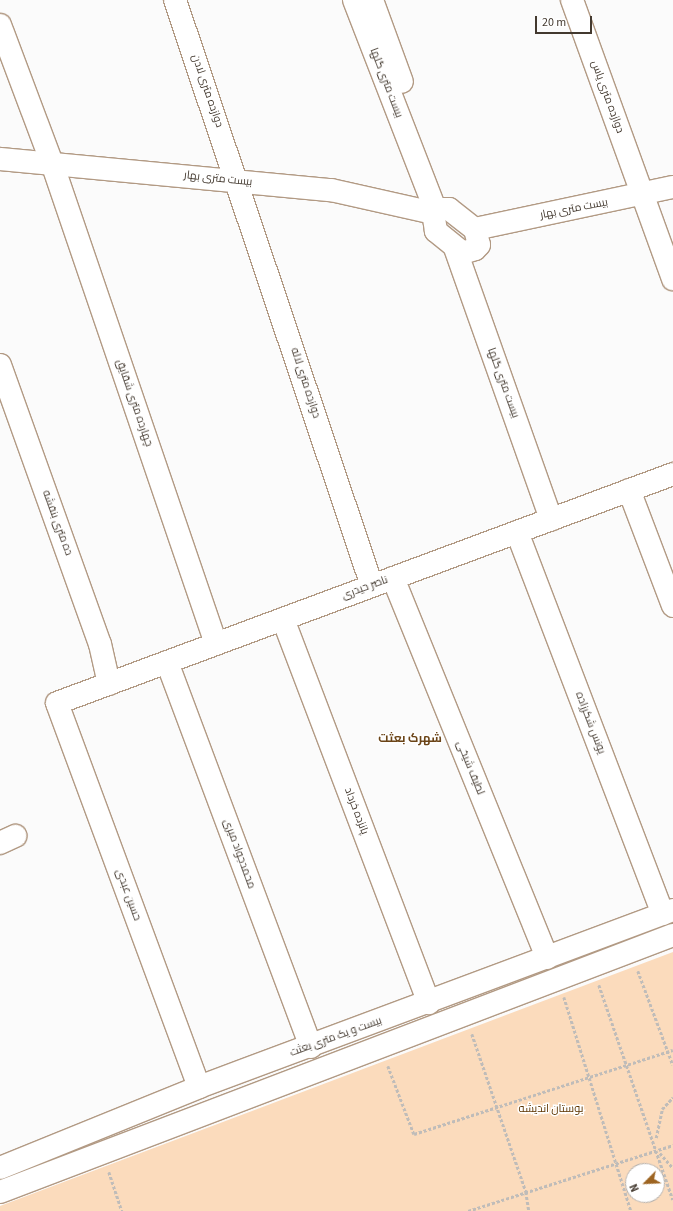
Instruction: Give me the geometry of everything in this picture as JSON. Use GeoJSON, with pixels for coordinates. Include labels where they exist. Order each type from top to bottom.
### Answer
{"type":"FeatureCollection","features":[{"type":"Feature","properties":{"kind":"street","name":"دوازده متری لادن"},"geometry":{"type":"LineString","coordinates":[[175,0],[238,181]]}},
{"type":"Feature","properties":{"kind":"street","name":"بیست متری گلها"},"geometry":{"type":"LineString","coordinates":[[354,0],[439,211]]}},
{"type":"Feature","properties":{"kind":"street","name":"بیست متری گلها"},"geometry":{"type":"LineString","coordinates":[[372,0],[439,211]]}},
{"type":"Feature","properties":{"kind":"street","name":"دوازده متری یاس"},"geometry":{"type":"LineString","coordinates":[[572,0],[673,279]]}},
{"type":"Feature","properties":{"kind":"street","name":"چهارده متری شقایق"},"geometry":{"type":"LineString","coordinates":[[0,25],[52,163],[216,644]]}},
{"type":"Feature","properties":{"kind":"street","name":"بیست متری بهار"},"geometry":{"type":"LineString","coordinates":[[0,158],[331,190],[439,211]]}},
{"type":"Feature","properties":{"kind":"street","name":"دوازده متری لاله"},"geometry":{"type":"LineString","coordinates":[[238,181],[372,586]]}},
{"type":"Feature","properties":{"kind":"street","name":"بیست متری بهار"},"geometry":{"type":"LineString","coordinates":[[475,228],[673,187]]}},
{"type":"Feature","properties":{"kind":"street"},"geometry":{"type":"LineString","coordinates":[[439,211],[475,228],[478,245],[475,249],[463,253],[436,231],[439,211]]}},
{"type":"Feature","properties":{"kind":"street","name":"بیست متری گلها"},"geometry":{"type":"LineString","coordinates":[[455,248],[551,519]]}},
{"type":"Feature","properties":{"kind":"street","name":"ده متری بنفشه"},"geometry":{"type":"LineString","coordinates":[[0,364],[100,644],[109,684]]}},
{"type":"Feature","properties":{"kind":"street","name":"ناصر حیدری"},"geometry":{"type":"LineString","coordinates":[[57,703],[673,474]]}},
{"type":"Feature","properties":{"kind":"street"},"geometry":{"type":"LineString","coordinates":[[629,490],[673,606]]}},
{"type":"Feature","properties":{"kind":"street","name":"یونس شکرزاده"},"geometry":{"type":"LineString","coordinates":[[517,532],[668,912]]}},
{"type":"Feature","properties":{"kind":"street","name":"لطیف شیخی"},"geometry":{"type":"LineString","coordinates":[[394,578],[547,958]]}},
{"type":"Feature","properties":{"kind":"street","name":"پانزده خرداد"},"geometry":{"type":"LineString","coordinates":[[283,619],[429,1003]]}},
{"type":"Feature","properties":{"kind":"street","name":"محمدجواد میری"},"geometry":{"type":"LineString","coordinates":[[167,662],[311,1047]]}},
{"type":"Feature","properties":{"kind":"street","name":"حسین عبدی"},"geometry":{"type":"LineString","coordinates":[[57,703],[199,1087]]}},
{"type":"Feature","properties":{"kind":"street","name":"بیست و یک متری بعثت"},"geometry":{"type":"LineString","coordinates":[[0,1168],[199,1087],[429,1003],[668,912]]}},
{"type":"Feature","properties":{"kind":"street"},"geometry":{"type":"LineString","coordinates":[[0,1192],[103,1151],[673,935]]}},
{"type":"Feature","properties":{"kind":"path"},"geometry":{"type":"LineString","coordinates":[[636,966],[673,1064]]}},
{"type":"Feature","properties":{"kind":"path"},"geometry":{"type":"LineString","coordinates":[[557,980],[631,1211]]}},
{"type":"Feature","properties":{"kind":"path"},"geometry":{"type":"LineString","coordinates":[[597,981],[658,1150],[673,1200]]}},
{"type":"Feature","properties":{"kind":"path"},"geometry":{"type":"LineString","coordinates":[[470,1030],[526,1192],[529,1211]]}},
{"type":"Feature","properties":{"kind":"path"},"geometry":{"type":"LineString","coordinates":[[386,1062],[414,1134],[673,1050]]}},
{"type":"Feature","properties":{"kind":"path"},"geometry":{"type":"LineString","coordinates":[[673,1097],[662,1109],[656,1122],[658,1150],[673,1168]]}},
{"type":"Feature","properties":{"kind":"path"},"geometry":{"type":"LineString","coordinates":[[468,1211],[673,1146]]}},
{"type":"Feature","properties":{"kind":"path"},"geometry":{"type":"LineString","coordinates":[[103,1151],[122,1211]]}},
{"type":"Feature","properties":{"kind":"green space","name":"بوستان اندیشه"},"geometry":{"type":"Polygon","coordinates":[[[673,952],[673,1211],[0,1211],[0,1206],[673,952]]]}},
{"type":"Feature","properties":{"kind":"district","name":"شهرک بعثت"},"geometry":{"type":"Point","coordinates":[410,739]}}]}
